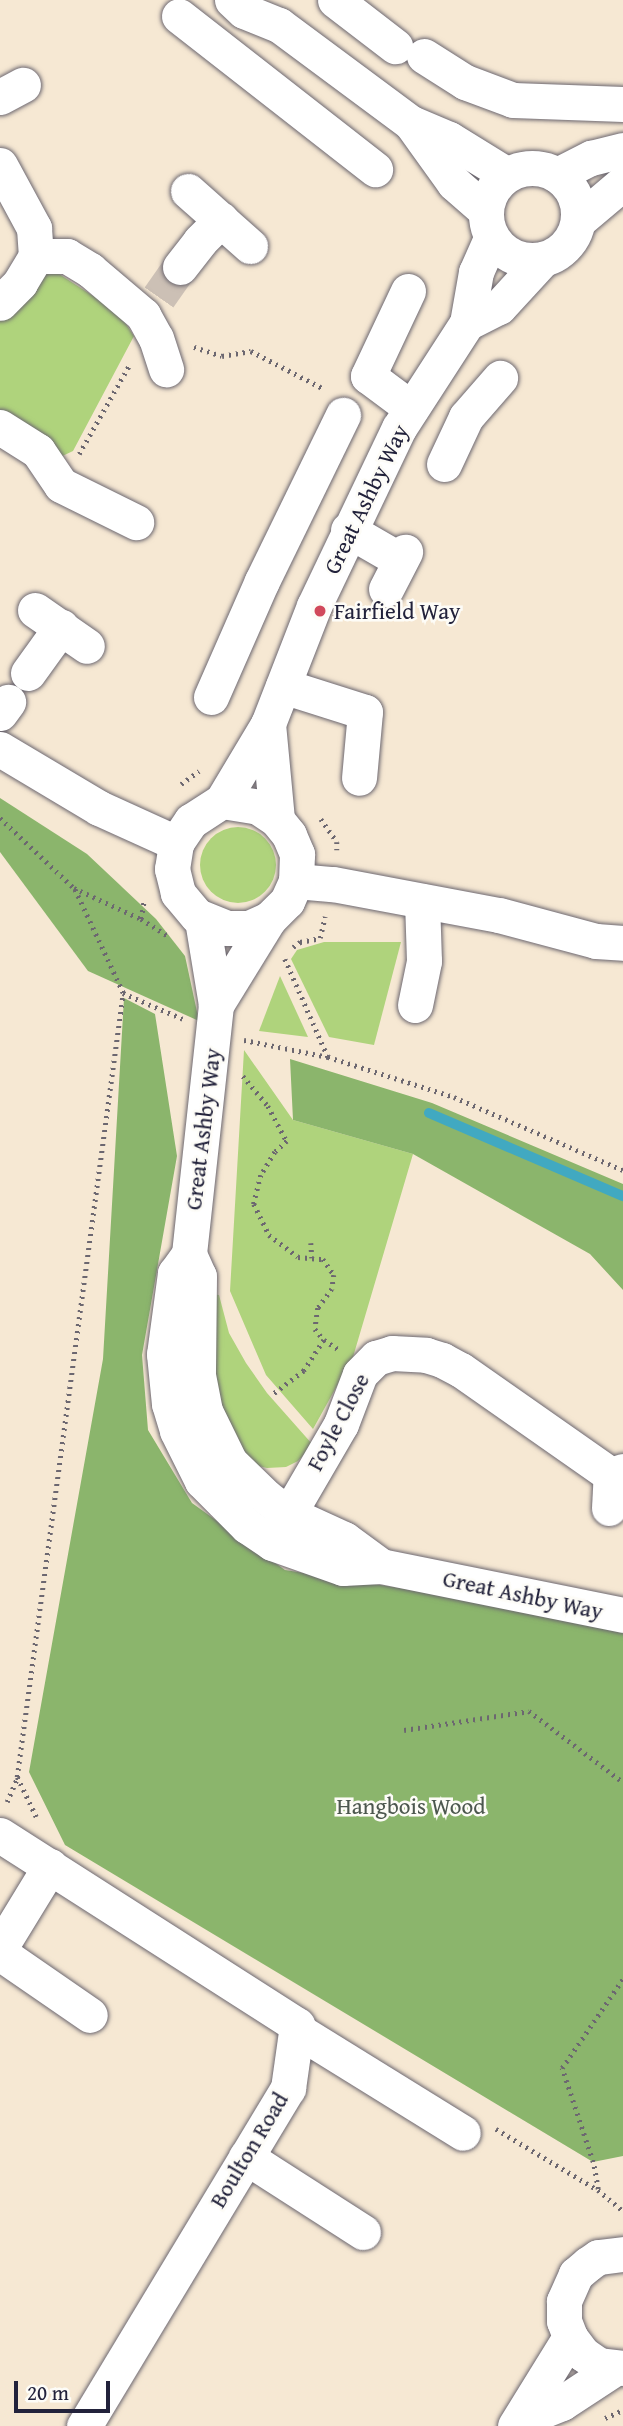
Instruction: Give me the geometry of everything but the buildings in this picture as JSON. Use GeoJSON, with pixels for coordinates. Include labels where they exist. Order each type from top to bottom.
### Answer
{"type":"FeatureCollection","features":[{"type":"Feature","properties":{"kind":"street"},"geometry":{"type":"LineString","coordinates":[[232,0],[244,10],[291,31],[411,123],[449,139],[506,174],[528,167],[547,169],[557,175],[569,184],[574,194],[578,221]]}},
{"type":"Feature","properties":{"kind":"street"},"geometry":{"type":"LineString","coordinates":[[290,101],[291,31],[327,0]]}},
{"type":"Feature","properties":{"kind":"street"},"geometry":{"type":"LineString","coordinates":[[335,0],[410,51],[464,82],[513,100],[623,104]]}},
{"type":"Feature","properties":{"kind":"street"},"geometry":{"type":"LineString","coordinates":[[179,16],[375,169]]}},
{"type":"Feature","properties":{"kind":"street"},"geometry":{"type":"LineString","coordinates":[[411,123],[454,183],[488,224],[500,249],[514,257],[543,259]]}},
{"type":"Feature","properties":{"kind":"street"},"geometry":{"type":"LineString","coordinates":[[557,175],[591,158],[623,150]]}},
{"type":"Feature","properties":{"kind":"street"},"geometry":{"type":"LineString","coordinates":[[0,165],[34,228],[36,256],[20,283],[0,303]]}},
{"type":"Feature","properties":{"kind":"street","name":"Great Ashby Way"},"geometry":{"type":"LineString","coordinates":[[168,839],[230,787],[268,724],[314,606],[348,530],[418,398],[467,323],[488,224],[491,190],[506,174]]}},
{"type":"Feature","properties":{"kind":"street"},"geometry":{"type":"LineString","coordinates":[[467,323],[499,307],[543,259],[566,246],[578,221],[623,183]]}},
{"type":"Feature","properties":{"kind":"street"},"geometry":{"type":"LineString","coordinates":[[188,191],[250,246]]}},
{"type":"Feature","properties":{"kind":"street"},"geometry":{"type":"LineString","coordinates":[[180,267],[221,220]]}},
{"type":"Feature","properties":{"kind":"street"},"geometry":{"type":"LineString","coordinates":[[36,256],[66,256],[90,270],[156,330]]}},
{"type":"Feature","properties":{"kind":"street"},"geometry":{"type":"LineString","coordinates":[[408,291],[368,376],[466,417]]}},
{"type":"Feature","properties":{"kind":"street"},"geometry":{"type":"LineString","coordinates":[[444,464],[466,417],[500,378]]}},
{"type":"Feature","properties":{"kind":"street"},"geometry":{"type":"LineString","coordinates":[[211,697],[334,402]]}},
{"type":"Feature","properties":{"kind":"street"},"geometry":{"type":"LineString","coordinates":[[0,427],[38,451],[61,485],[136,522]]}},
{"type":"Feature","properties":{"kind":"street"},"geometry":{"type":"LineString","coordinates":[[348,530],[397,567]]}},
{"type":"Feature","properties":{"kind":"street"},"geometry":{"type":"LineString","coordinates":[[262,580],[314,606]]}},
{"type":"Feature","properties":{"kind":"street"},"geometry":{"type":"LineString","coordinates":[[28,673],[61,628]]}},
{"type":"Feature","properties":{"kind":"street"},"geometry":{"type":"LineString","coordinates":[[283,686],[365,712],[359,778]]}},
{"type":"Feature","properties":{"kind":"street","name":"Great Ashby Way"},"geometry":{"type":"LineString","coordinates":[[215,1019],[239,969],[269,919],[287,901],[296,881],[297,854],[289,835],[277,820],[268,724]]}},
{"type":"Feature","properties":{"kind":"street"},"geometry":{"type":"LineString","coordinates":[[0,749],[99,808],[168,839],[178,892],[188,909],[202,920],[227,928],[249,928],[269,919]]}},
{"type":"Feature","properties":{"kind":"street"},"geometry":{"type":"LineString","coordinates":[[230,787],[277,820]]}},
{"type":"Feature","properties":{"kind":"street"},"geometry":{"type":"LineString","coordinates":[[296,881],[333,884],[499,915],[596,941],[623,943]]}},
{"type":"Feature","properties":{"kind":"street"},"geometry":{"type":"LineString","coordinates":[[415,1005],[424,961],[422,901]]}},
{"type":"Feature","properties":{"kind":"street","name":"Great Ashby Way"},"geometry":{"type":"LineString","coordinates":[[202,920],[215,1019],[198,1149],[189,1254],[199,1276],[198,1375],[205,1411],[230,1462],[280,1528],[344,1539],[381,1566],[623,1615]]}},
{"type":"Feature","properties":{"kind":"street","name":"Foyle Close"},"geometry":{"type":"LineString","coordinates":[[280,1528],[341,1424],[360,1374],[376,1359],[392,1353],[426,1355],[461,1370],[614,1485]]}},
{"type":"Feature","properties":{"kind":"street"},"geometry":{"type":"LineString","coordinates":[[11,1835],[50,1866],[297,2025],[297,2029],[463,2133]]}},
{"type":"Feature","properties":{"kind":"street"},"geometry":{"type":"LineString","coordinates":[[50,1866],[0,1951],[90,2015]]}},
{"type":"Feature","properties":{"kind":"street","name":"Boulton Road"},"geometry":{"type":"LineString","coordinates":[[84,2426],[288,2088],[297,2029]]}},
{"type":"Feature","properties":{"kind":"street"},"geometry":{"type":"LineString","coordinates":[[246,2157],[363,2232]]}},
{"type":"Feature","properties":{"kind":"street"},"geometry":{"type":"LineString","coordinates":[[619,2249],[588,2264],[569,2286],[564,2301],[564,2321],[570,2337],[583,2354],[599,2365],[619,2368]]}},
{"type":"Feature","properties":{"kind":"street"},"geometry":{"type":"LineString","coordinates":[[518,2422],[570,2337]]}},
{"type":"Feature","properties":{"kind":"street"},"geometry":{"type":"LineString","coordinates":[[518,2422],[562,2403],[619,2368]]}},
{"type":"Feature","properties":{"kind":"path"},"geometry":{"type":"LineString","coordinates":[[61,485],[141,344],[156,330],[210,354],[222,356],[251,351],[334,402]]}},
{"type":"Feature","properties":{"kind":"path"},"geometry":{"type":"LineString","coordinates":[[168,839],[174,790],[207,765],[230,787]]}},
{"type":"Feature","properties":{"kind":"path"},"geometry":{"type":"LineString","coordinates":[[239,969],[285,959],[300,942],[320,938],[333,884],[338,842],[317,813]]}},
{"type":"Feature","properties":{"kind":"path"},"geometry":{"type":"LineString","coordinates":[[0,818],[74,888],[141,919],[206,959]]}},
{"type":"Feature","properties":{"kind":"path"},"geometry":{"type":"LineString","coordinates":[[11,1835],[123,993],[74,888]]}},
{"type":"Feature","properties":{"kind":"path"},"geometry":{"type":"LineString","coordinates":[[141,919],[146,895]]}},
{"type":"Feature","properties":{"kind":"path"},"geometry":{"type":"LineString","coordinates":[[285,959],[328,1057]]}},
{"type":"Feature","properties":{"kind":"path"},"geometry":{"type":"LineString","coordinates":[[123,993],[215,1019],[454,1097],[623,1170]]}},
{"type":"Feature","properties":{"kind":"path"},"geometry":{"type":"LineString","coordinates":[[242,1074],[268,1106],[288,1141],[275,1152],[261,1175],[254,1204],[269,1235],[298,1256],[323,1259],[334,1276],[332,1289],[318,1308],[314,1329],[324,1340],[304,1371],[274,1394]]}},
{"type":"Feature","properties":{"kind":"path"},"geometry":{"type":"LineString","coordinates":[[311,1243],[312,1258]]}},
{"type":"Feature","properties":{"kind":"path"},"geometry":{"type":"LineString","coordinates":[[404,1730],[529,1711],[623,1782]]}},
{"type":"Feature","properties":{"kind":"path"},"geometry":{"type":"LineString","coordinates":[[11,1835],[18,1777]]}},
{"type":"Feature","properties":{"kind":"path"},"geometry":{"type":"LineString","coordinates":[[598,2190],[593,2162],[562,2068],[623,1979]]}},
{"type":"Feature","properties":{"kind":"path"},"geometry":{"type":"LineString","coordinates":[[603,2419],[623,2410]]}},
{"type":"Feature","properties":{"kind":"green space"},"geometry":{"type":"Polygon","coordinates":[[[56,272],[118,312],[134,336],[73,451],[56,459],[0,416],[0,319],[35,293],[46,274],[56,272]]]}},
{"type":"Feature","properties":{"kind":"green space"},"geometry":{"type":"Polygon","coordinates":[[[0,798],[87,854],[156,919],[185,956],[199,1021],[88,971],[0,852],[0,798]]]}},
{"type":"Feature","properties":{"kind":"green space"},"geometry":{"type":"Polygon","coordinates":[[[238,827],[253,830],[265,838],[273,850],[276,865],[273,880],[265,892],[253,900],[238,903],[223,900],[211,892],[203,880],[200,865],[203,850],[211,838],[223,830],[238,827]]]}},
{"type":"Feature","properties":{"kind":"green space"},"geometry":{"type":"Polygon","coordinates":[[[324,942],[401,942],[374,1045],[329,1037],[291,959],[297,950],[324,942]]]}},
{"type":"Feature","properties":{"kind":"green space"},"geometry":{"type":"Polygon","coordinates":[[[280,976],[308,1037],[259,1031],[280,976]]]}},
{"type":"Feature","properties":{"kind":"green space","name":"Hangbois Wood"},"geometry":{"type":"Polygon","coordinates":[[[124,998],[155,1014],[177,1156],[142,1355],[148,1430],[192,1503],[285,1570],[623,1623],[623,2156],[593,2162],[65,1845],[29,1772],[103,1359],[124,998]]]}},
{"type":"Feature","properties":{"kind":"green space"},"geometry":{"type":"Polygon","coordinates":[[[244,1050],[293,1120],[413,1154],[353,1357],[313,1429],[266,1375],[230,1291],[244,1050]]]}},
{"type":"Feature","properties":{"kind":"green space"},"geometry":{"type":"Polygon","coordinates":[[[290,1059],[432,1103],[623,1184],[623,1290],[590,1254],[413,1154],[293,1120],[290,1059]]]}},
{"type":"Feature","properties":{"kind":"green space"},"geometry":{"type":"Polygon","coordinates":[[[203,1293],[219,1295],[229,1333],[246,1363],[267,1393],[313,1445],[298,1461],[286,1467],[267,1468],[250,1464],[226,1444],[203,1293]]]}},
{"type":"Feature","properties":{"kind":"waterway"},"geometry":{"type":"LineString","coordinates":[[429,1113],[623,1196]]}},
{"type":"Feature","properties":{"kind":"tunnel"},"geometry":{"type":"LineString","coordinates":[[159,297],[180,267]]}},
{"type":"Feature","properties":{"kind":"place","name":"Fairfield Way"},"geometry":{"type":"Point","coordinates":[320,611]}}]}
